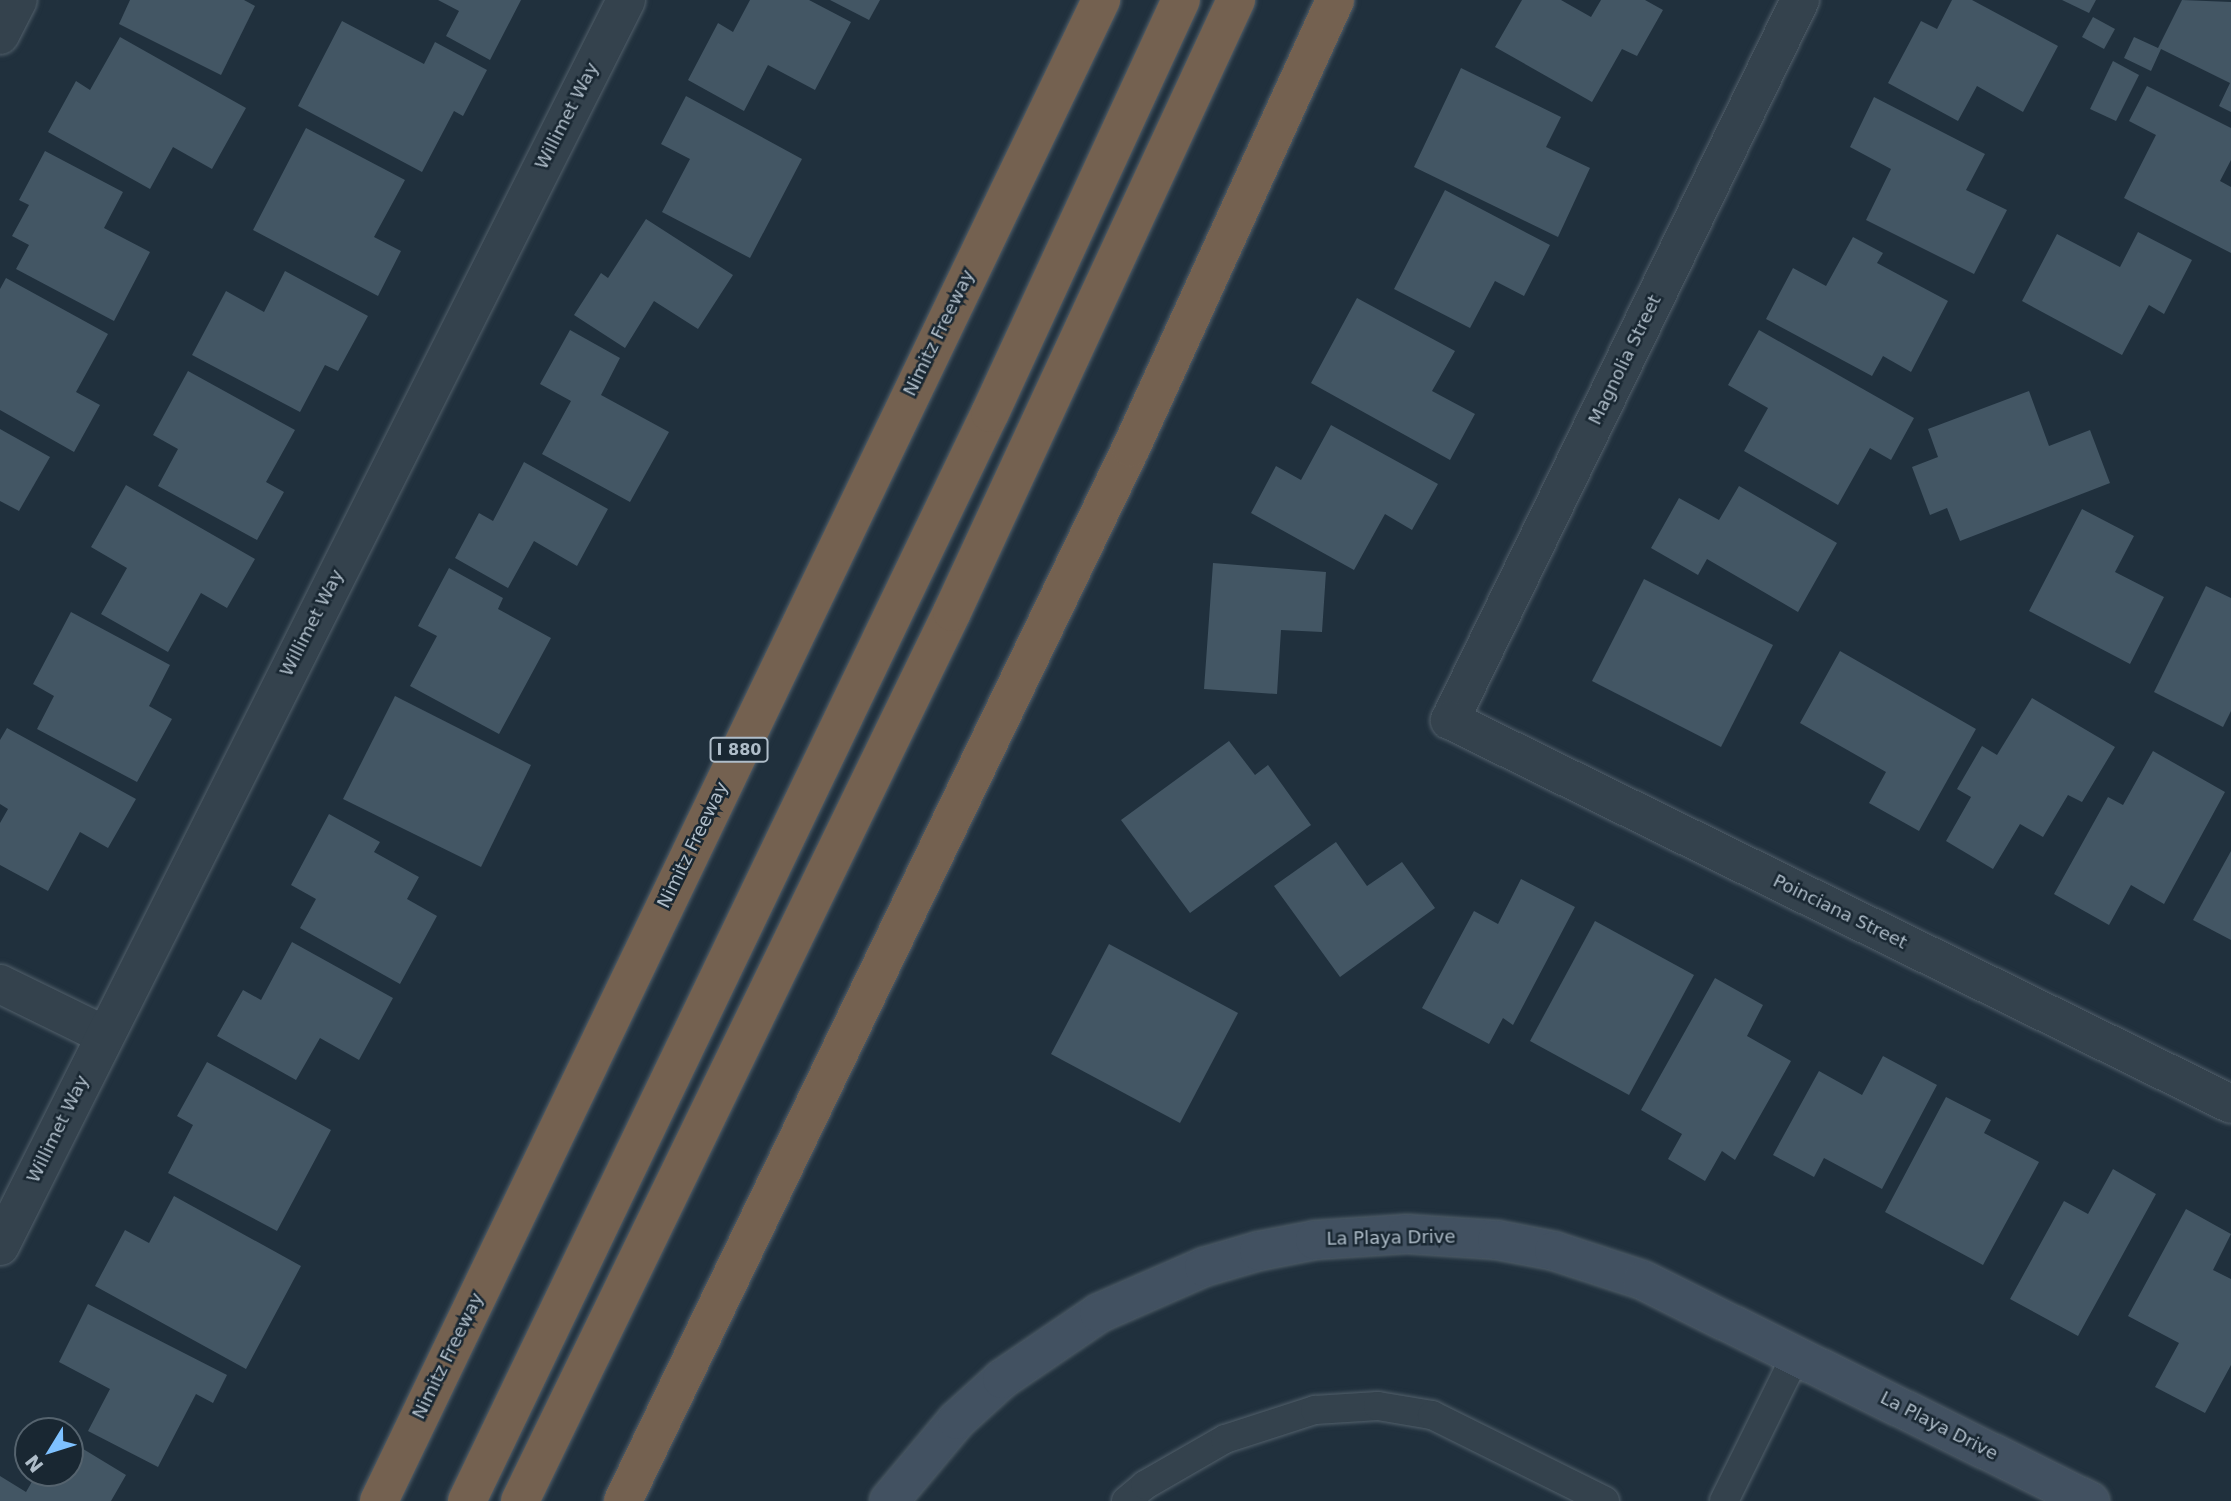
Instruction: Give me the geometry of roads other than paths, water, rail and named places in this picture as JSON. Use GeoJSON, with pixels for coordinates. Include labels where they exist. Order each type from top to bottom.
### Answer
{"type":"FeatureCollection","features":[{"type":"Feature","properties":{"kind":"highway","name":"Nimitz Freeway"},"geometry":{"type":"LineString","coordinates":[[379,1501],[1101,0]]}},
{"type":"Feature","properties":{"kind":"highway"},"geometry":{"type":"LineString","coordinates":[[467,1501],[990,413],[1181,0]]}},
{"type":"Feature","properties":{"kind":"highway"},"geometry":{"type":"LineString","coordinates":[[520,1501],[952,612],[1236,0]]}},
{"type":"Feature","properties":{"kind":"highway"},"geometry":{"type":"LineString","coordinates":[[623,1501],[1131,447],[1335,0]]}},
{"type":"Feature","properties":{"kind":"main road","name":"La Playa Drive"},"geometry":{"type":"LineString","coordinates":[[889,1501],[957,1420],[1049,1343],[1099,1313],[1204,1267],[1315,1240],[1436,1234],[1554,1251],[1668,1291],[2090,1501]]}},
{"type":"Feature","properties":{"kind":"street"},"geometry":{"type":"LineString","coordinates":[[0,35],[18,0]]}},
{"type":"Feature","properties":{"kind":"street","name":"Willimet Way"},"geometry":{"type":"LineString","coordinates":[[0,1246],[625,0]]}},
{"type":"Feature","properties":{"kind":"street","name":"Magnolia Street"},"geometry":{"type":"LineString","coordinates":[[1450,720],[1800,0]]}},
{"type":"Feature","properties":{"kind":"street","name":"Poinciana Street"},"geometry":{"type":"LineString","coordinates":[[1450,720],[2231,1104]]}},
{"type":"Feature","properties":{"kind":"street"},"geometry":{"type":"LineString","coordinates":[[0,984],[104,1035]]}},
{"type":"Feature","properties":{"kind":"lane"},"geometry":{"type":"LineString","coordinates":[[1724,1501],[1796,1355]]}},
{"type":"Feature","properties":{"kind":"lane"},"geometry":{"type":"LineString","coordinates":[[1126,1501],[1145,1485],[1224,1439],[1315,1410],[1378,1406],[1432,1415],[1605,1501]]}}]}
